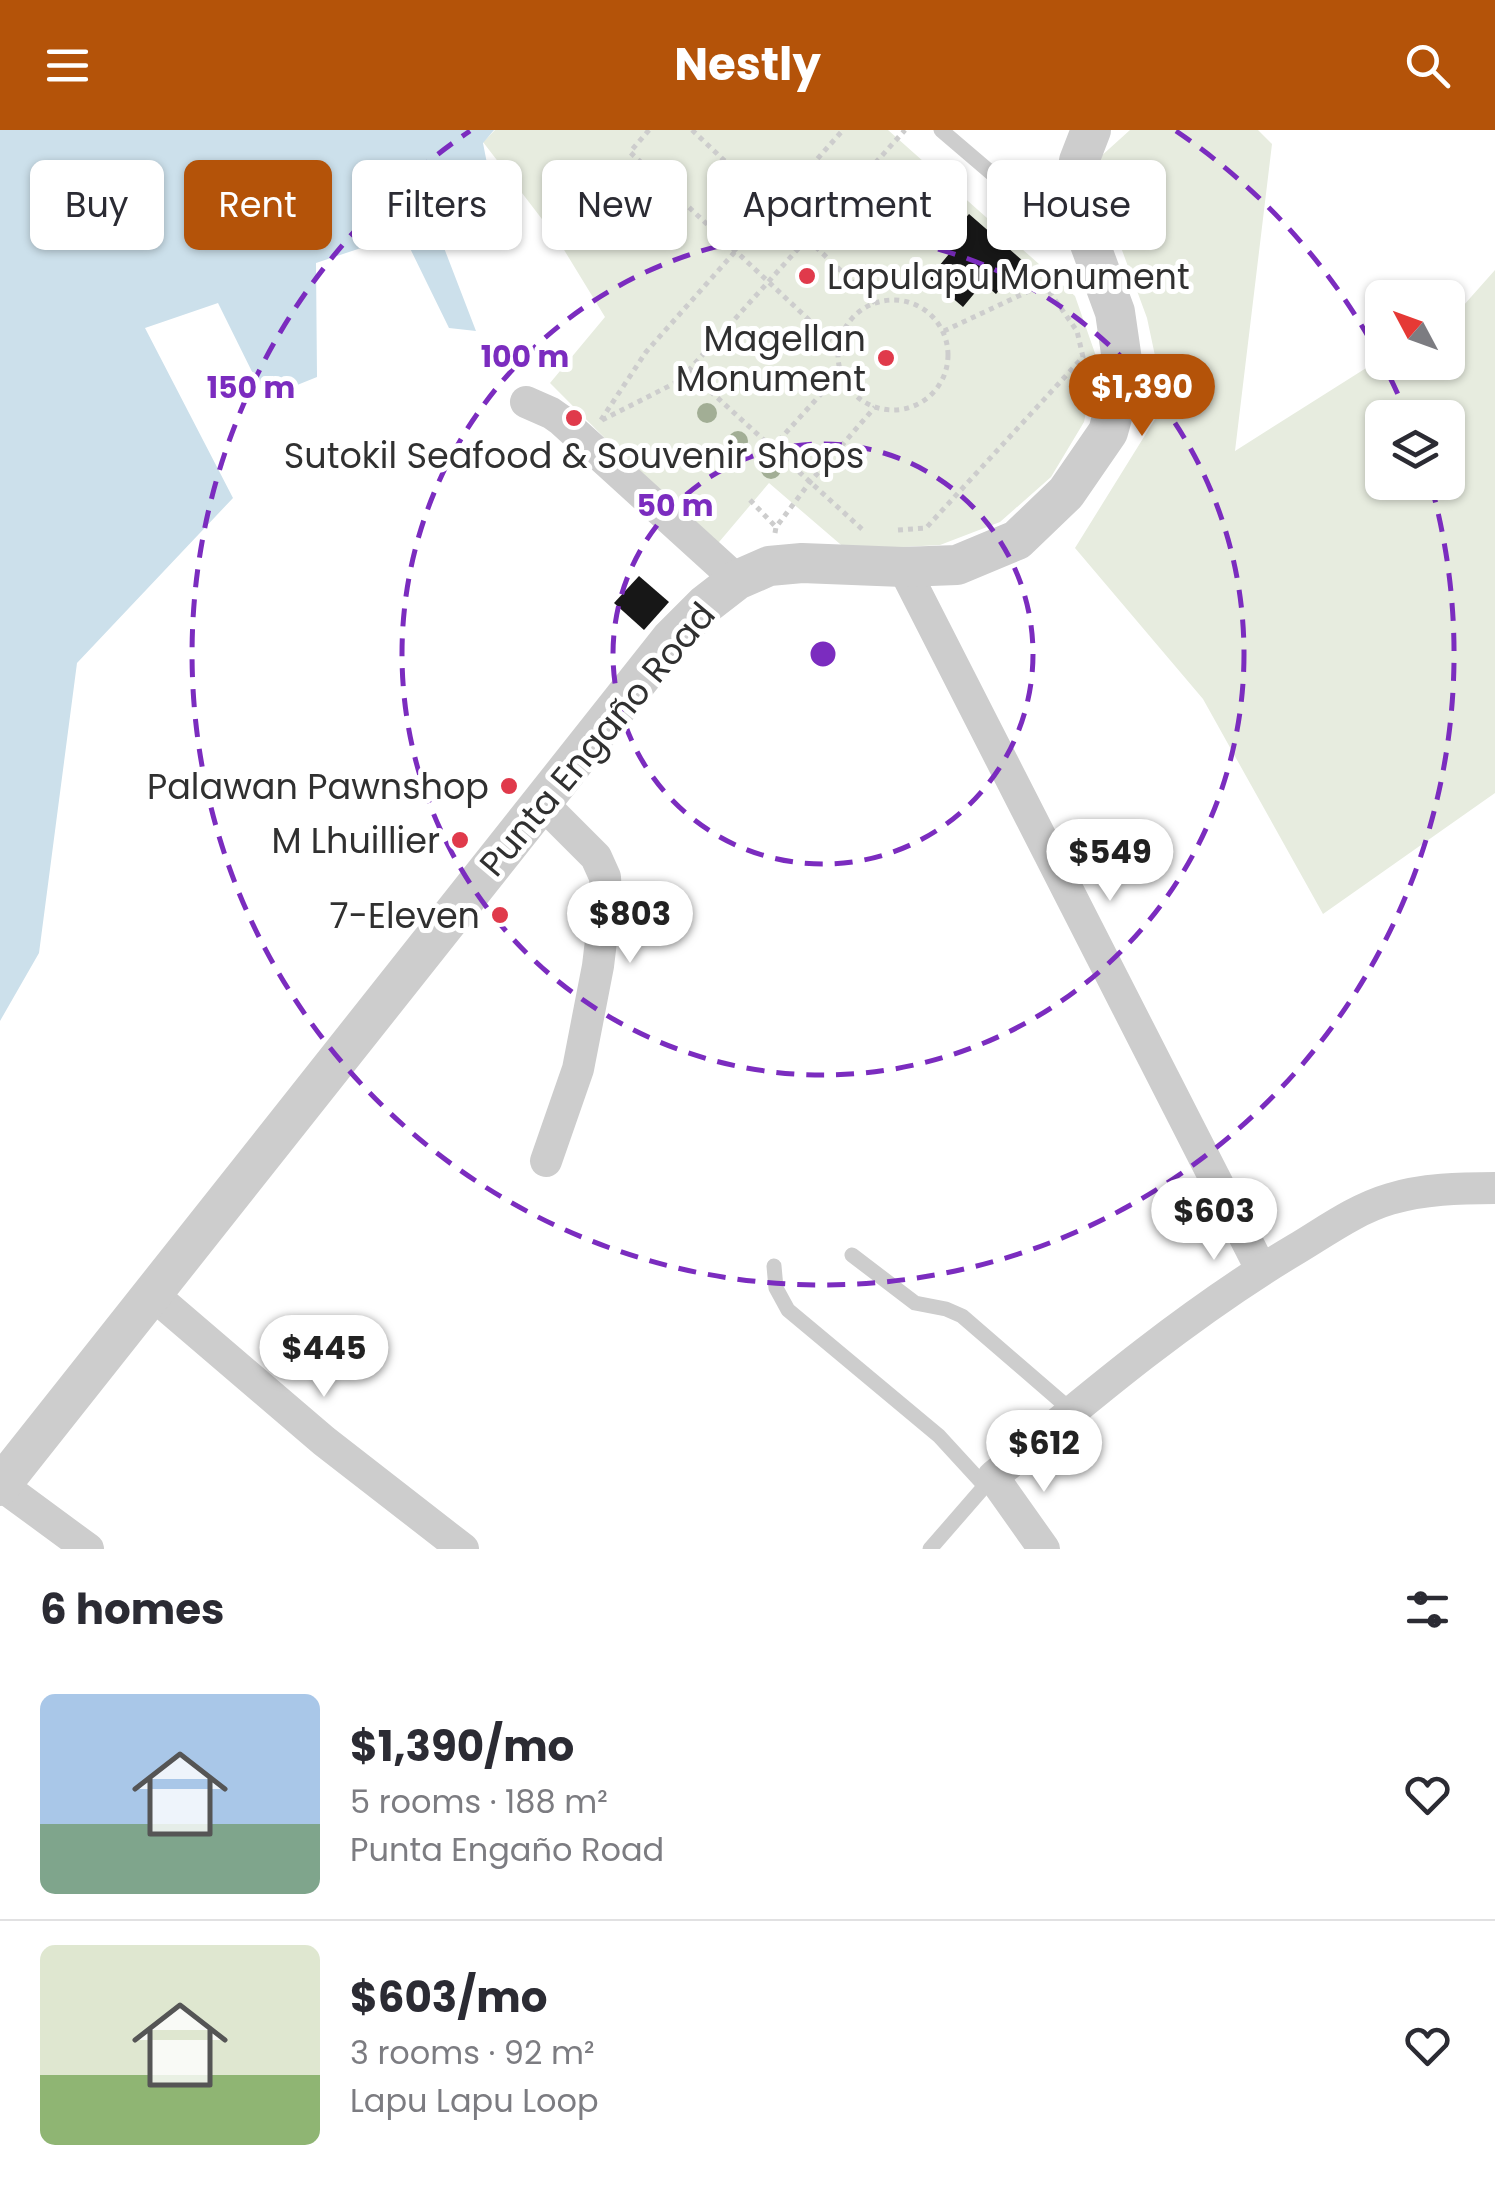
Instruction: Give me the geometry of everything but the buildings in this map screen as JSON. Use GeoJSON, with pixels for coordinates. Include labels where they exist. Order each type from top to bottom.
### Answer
{"type":"FeatureCollection","features":[{"type":"Feature","properties":{"kind":"street","name":"Punta Engaño Road"},"geometry":{"type":"LineString","coordinates":[[1080,160],[1091,130]]}},
{"type":"Feature","properties":{"kind":"street","name":"Punta Engaño Road"},"geometry":{"type":"LineString","coordinates":[[0,1485],[671,639],[706,604],[737,580],[769,566],[957,565],[1017,540],[1066,493],[1108,432],[1124,374],[1116,312],[1093,250]]}},
{"type":"Feature","properties":{"kind":"street"},"geometry":{"type":"LineString","coordinates":[[526,402],[560,420],[737,580]]}},
{"type":"Feature","properties":{"kind":"street"},"geometry":{"type":"LineString","coordinates":[[903,567],[1261,1269]]}},
{"type":"Feature","properties":{"kind":"street"},"geometry":{"type":"LineString","coordinates":[[542,802],[596,857],[605,877],[606,900],[578,1069],[546,1161]]}},
{"type":"Feature","properties":{"kind":"street"},"geometry":{"type":"LineString","coordinates":[[1044,1549],[989,1481],[1169,1333],[1261,1269],[1346,1218],[1390,1199],[1450,1188],[1495,1188]]}},
{"type":"Feature","properties":{"kind":"street"},"geometry":{"type":"LineString","coordinates":[[151,1293],[324,1441],[464,1549]]}},
{"type":"Feature","properties":{"kind":"street"},"geometry":{"type":"LineString","coordinates":[[0,1485],[88,1549]]}},
{"type":"Feature","properties":{"kind":"lane"},"geometry":{"type":"LineString","coordinates":[[941,130],[987,169]]}},
{"type":"Feature","properties":{"kind":"lane"},"geometry":{"type":"LineString","coordinates":[[852,1254],[915,1303],[962,1316],[1072,1411]]}},
{"type":"Feature","properties":{"kind":"lane"},"geometry":{"type":"LineString","coordinates":[[774,1266],[776,1288],[788,1310],[989,1481],[930,1549]]}},
{"type":"Feature","properties":{"kind":"path"},"geometry":{"type":"LineString","coordinates":[[650,130],[630,152],[839,348]]}},
{"type":"Feature","properties":{"kind":"path"},"geometry":{"type":"LineString","coordinates":[[692,130],[724,160]]}},
{"type":"Feature","properties":{"kind":"path"},"geometry":{"type":"LineString","coordinates":[[816,160],[843,130]]}},
{"type":"Feature","properties":{"kind":"path"},"geometry":{"type":"LineString","coordinates":[[878,160],[905,130]]}},
{"type":"Feature","properties":{"kind":"path"},"geometry":{"type":"LineString","coordinates":[[735,251],[646,352],[600,422],[679,381],[795,250]]}},
{"type":"Feature","properties":{"kind":"path"},"geometry":{"type":"LineString","coordinates":[[819,250],[874,303]]}},
{"type":"Feature","properties":{"kind":"path"},"geometry":{"type":"LineString","coordinates":[[886,531],[926,528],[1084,357],[1077,331],[1044,284],[944,331]]}},
{"type":"Feature","properties":{"kind":"path"},"geometry":{"type":"LineString","coordinates":[[909,302],[930,313],[944,331],[946,369],[934,392],[901,410],[875,407],[860,399],[841,372],[839,348],[843,333],[850,320],[874,303],[909,302]]}},
{"type":"Feature","properties":{"kind":"path"},"geometry":{"type":"LineString","coordinates":[[688,371],[866,532]]}},
{"type":"Feature","properties":{"kind":"path"},"geometry":{"type":"LineString","coordinates":[[772,448],[841,372]]}},
{"type":"Feature","properties":{"kind":"path"},"geometry":{"type":"LineString","coordinates":[[797,498],[875,407]]}},
{"type":"Feature","properties":{"kind":"path"},"geometry":{"type":"LineString","coordinates":[[750,500],[776,526]]}},
{"type":"Feature","properties":{"kind":"shaded area"},"geometry":{"type":"Polygon","coordinates":[[[495,130],[888,130],[922,160],[707,160],[707,250],[967,250],[967,200],[987,218],[987,250],[1023,250],[1075,296],[1097,359],[1084,422],[1051,477],[1000,522],[940,545],[847,550],[769,483],[714,548],[550,383],[605,317],[564,250],[687,250],[687,160],[542,160],[542,219],[522,193],[522,160],[497,160],[483,142],[495,130]]]}},
{"type":"Feature","properties":{"kind":"shaded area"},"geometry":{"type":"Polygon","coordinates":[[[1130,130],[1258,130],[1272,144],[1235,451],[1365,369],[1365,380],[1465,380],[1465,304],[1495,270],[1495,793],[1323,914],[1203,699],[1075,548],[1165,403],[1147,318],[1122,250],[1166,250],[1166,160],[1099,160],[1130,130]]]}},
{"type":"Feature","properties":{"kind":"water"},"geometry":{"type":"Polygon","coordinates":[[[0,130],[494,130],[483,143],[486,160],[352,160],[355,250],[316,263],[317,377],[265,398],[218,303],[145,328],[233,498],[77,663],[39,953],[0,1021],[0,130]]]}},
{"type":"Feature","properties":{"kind":"water"},"geometry":{"type":"Polygon","coordinates":[[[411,250],[445,250],[476,331],[449,328],[411,250]]]}},
{"type":"Feature","properties":{"kind":"place","name":"Lapulapu Monument"},"geometry":{"type":"Point","coordinates":[807,276]}},
{"type":"Feature","properties":{"kind":"place","name":"Magellan Monument"},"geometry":{"type":"Point","coordinates":[886,358]}},
{"type":"Feature","properties":{"kind":"place","name":"Sutokil Seafood & Souvenir Shops"},"geometry":{"type":"Point","coordinates":[574,418]}},
{"type":"Feature","properties":{"kind":"place","name":"Palawan Pawnshop"},"geometry":{"type":"Point","coordinates":[509,786]}},
{"type":"Feature","properties":{"kind":"place","name":"M Lhuillier"},"geometry":{"type":"Point","coordinates":[460,840]}},
{"type":"Feature","properties":{"kind":"place","name":"7-Eleven"},"geometry":{"type":"Point","coordinates":[500,915]}}]}
